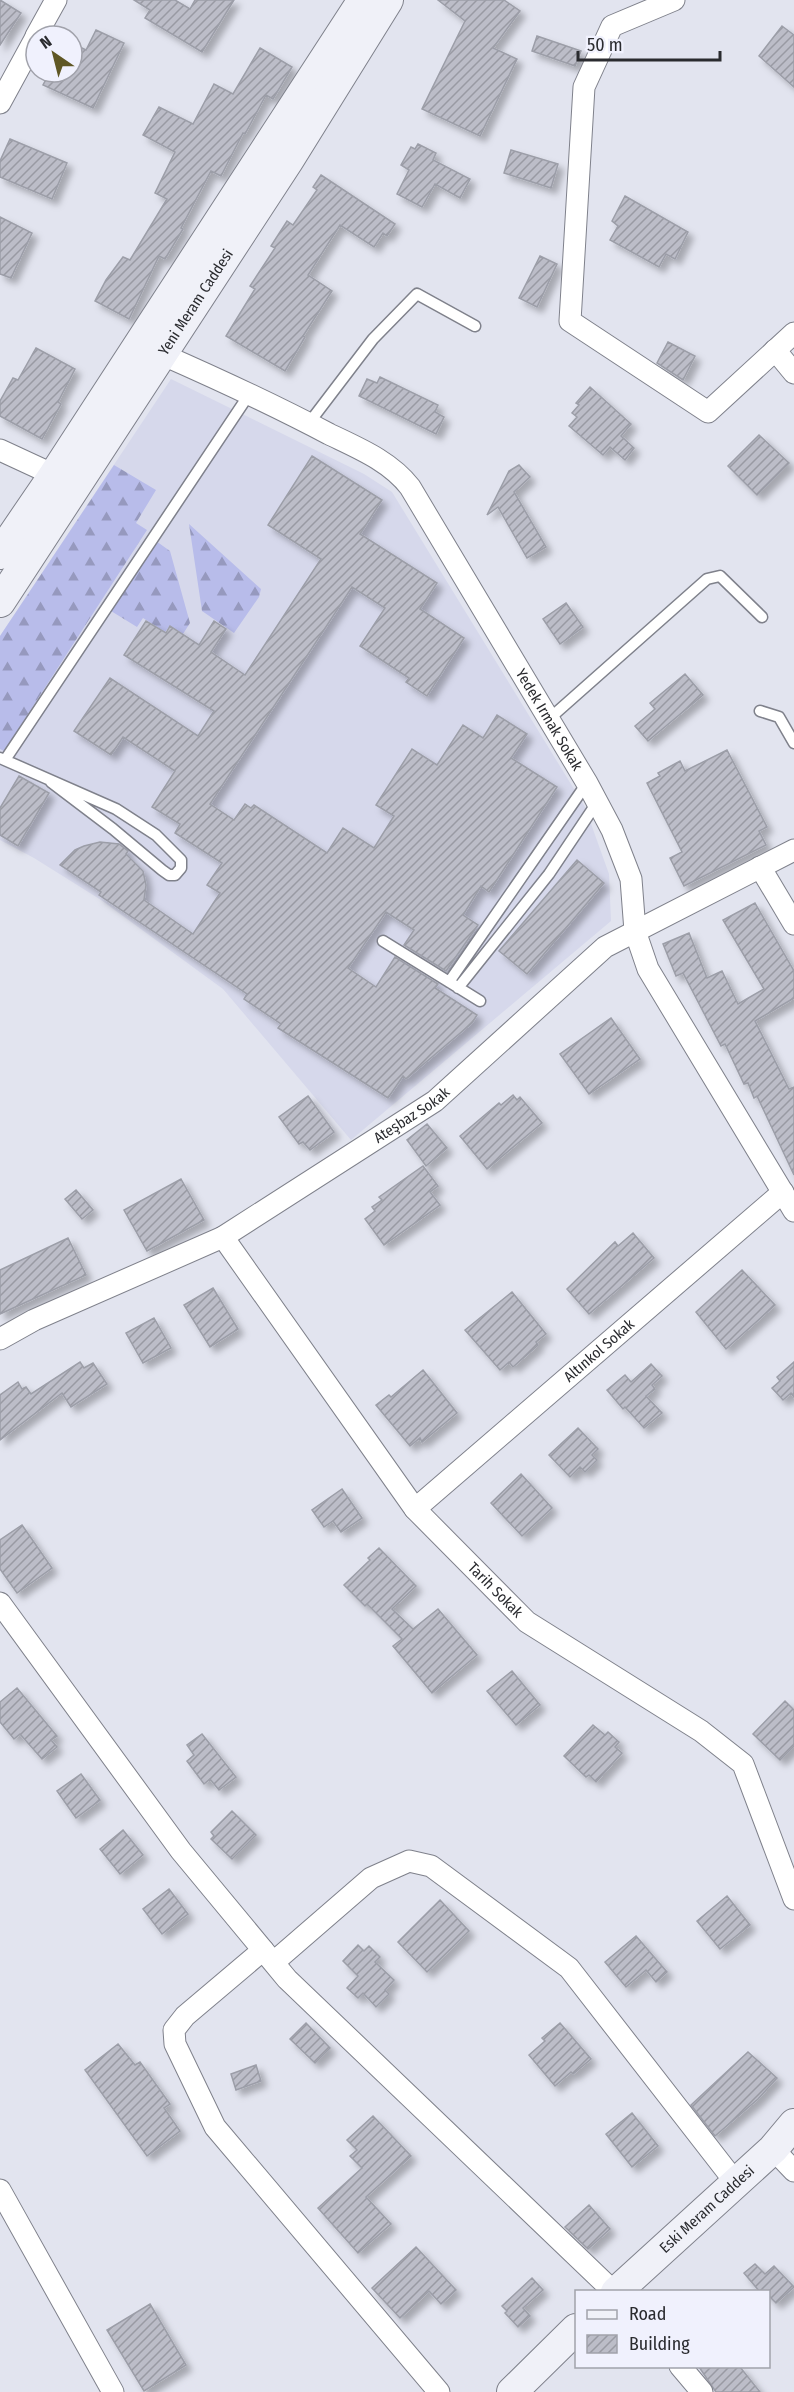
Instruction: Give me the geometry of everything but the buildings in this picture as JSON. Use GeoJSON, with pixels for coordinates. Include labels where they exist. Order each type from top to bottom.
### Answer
{"type":"FeatureCollection","features":[{"type":"Feature","properties":{"kind":"main road","name":"Yeni Meram Caddesi"},"geometry":{"type":"LineString","coordinates":[[0,554],[54,475],[363,0]]}},
{"type":"Feature","properties":{"kind":"main road","name":"Yeni Meram Caddesi"},"geometry":{"type":"LineString","coordinates":[[0,602],[288,161],[388,0]]}},
{"type":"Feature","properties":{"kind":"main road","name":"Eski Meram Caddesi"},"geometry":{"type":"LineString","coordinates":[[617,2290],[773,2149],[794,2124]]}},
{"type":"Feature","properties":{"kind":"main road"},"geometry":{"type":"LineString","coordinates":[[512,2392],[575,2330]]}},
{"type":"Feature","properties":{"kind":"street"},"geometry":{"type":"LineString","coordinates":[[43,24],[56,0]]}},
{"type":"Feature","properties":{"kind":"street"},"geometry":{"type":"LineString","coordinates":[[674,0],[612,26],[584,87],[570,321],[708,412],[794,333]]}},
{"type":"Feature","properties":{"kind":"street"},"geometry":{"type":"LineString","coordinates":[[0,102],[24,58]]}},
{"type":"Feature","properties":{"kind":"street"},"geometry":{"type":"LineString","coordinates":[[775,350],[794,373]]}},
{"type":"Feature","properties":{"kind":"street","name":"Yedek Irmak Sokak"},"geometry":{"type":"LineString","coordinates":[[161,354],[249,393],[309,423],[377,459],[401,476],[420,502],[592,792],[624,857],[630,879],[635,931],[648,969],[794,1211]]}},
{"type":"Feature","properties":{"kind":"street"},"geometry":{"type":"LineString","coordinates":[[0,450],[54,475]]}},
{"type":"Feature","properties":{"kind":"street","name":"Ateşbaz Sokak"},"geometry":{"type":"LineString","coordinates":[[0,1339],[34,1320],[223,1237],[435,1101],[605,947],[794,850]]}},
{"type":"Feature","properties":{"kind":"street"},"geometry":{"type":"LineString","coordinates":[[760,867],[794,924]]}},
{"type":"Feature","properties":{"kind":"street","name":"Altınkol Sokak"},"geometry":{"type":"LineString","coordinates":[[415,1509],[783,1192]]}},
{"type":"Feature","properties":{"kind":"street","name":"Tarih Sokak"},"geometry":{"type":"LineString","coordinates":[[223,1237],[415,1509],[526,1622],[701,1731],[743,1764],[794,1899]]}},
{"type":"Feature","properties":{"kind":"street"},"geometry":{"type":"LineString","coordinates":[[0,1603],[181,1851],[287,1979],[613,2290]]}},
{"type":"Feature","properties":{"kind":"street"},"geometry":{"type":"LineString","coordinates":[[439,2392],[215,2127],[175,2044],[174,2030],[185,2016],[371,1878],[409,1861],[431,1866],[569,1968],[736,2183]]}},
{"type":"Feature","properties":{"kind":"street"},"geometry":{"type":"LineString","coordinates":[[773,2149],[794,2171]]}},
{"type":"Feature","properties":{"kind":"street"},"geometry":{"type":"LineString","coordinates":[[0,2190],[113,2392]]}},
{"type":"Feature","properties":{"kind":"street"},"geometry":{"type":"LineString","coordinates":[[681,2368],[702,2392]]}},
{"type":"Feature","properties":{"kind":"lane"},"geometry":{"type":"LineString","coordinates":[[309,423],[373,339],[417,294],[475,326]]}},
{"type":"Feature","properties":{"kind":"lane"},"geometry":{"type":"LineString","coordinates":[[51,782],[169,875],[175,875],[181,868],[181,860],[177,854],[156,835],[127,815],[85,794],[51,782],[3,759],[249,393]]}},
{"type":"Feature","properties":{"kind":"lane"},"geometry":{"type":"LineString","coordinates":[[549,719],[707,579],[720,576],[762,617]]}},
{"type":"Feature","properties":{"kind":"lane"},"geometry":{"type":"LineString","coordinates":[[760,711],[779,717],[794,743]]}},
{"type":"Feature","properties":{"kind":"lane"},"geometry":{"type":"LineString","coordinates":[[454,985],[514,888],[592,792]]}},
{"type":"Feature","properties":{"kind":"lane"},"geometry":{"type":"LineString","coordinates":[[454,985],[530,898],[558,860],[592,792]]}},
{"type":"Feature","properties":{"kind":"lane"},"geometry":{"type":"LineString","coordinates":[[514,888],[530,898]]}},
{"type":"Feature","properties":{"kind":"lane"},"geometry":{"type":"LineString","coordinates":[[383,941],[480,1001]]}},
{"type":"Feature","properties":{"kind":"shaded area"},"geometry":{"type":"Polygon","coordinates":[[[171,379],[364,474],[392,492],[585,807],[609,874],[611,921],[351,1140],[223,989],[101,900],[34,858],[0,840],[0,636],[171,379]]]}},
{"type":"Feature","properties":{"kind":"green space"},"geometry":{"type":"Polygon","coordinates":[[[114,465],[156,490],[136,523],[147,530],[4,751],[0,749],[0,636],[114,465]]]}},
{"type":"Feature","properties":{"kind":"green space"},"geometry":{"type":"Polygon","coordinates":[[[189,524],[261,589],[259,597],[234,633],[202,611],[189,524]]]}},
{"type":"Feature","properties":{"kind":"green space"},"geometry":{"type":"Polygon","coordinates":[[[156,541],[170,551],[190,623],[183,634],[170,626],[165,632],[143,618],[137,627],[111,611],[156,541]]]}}]}
